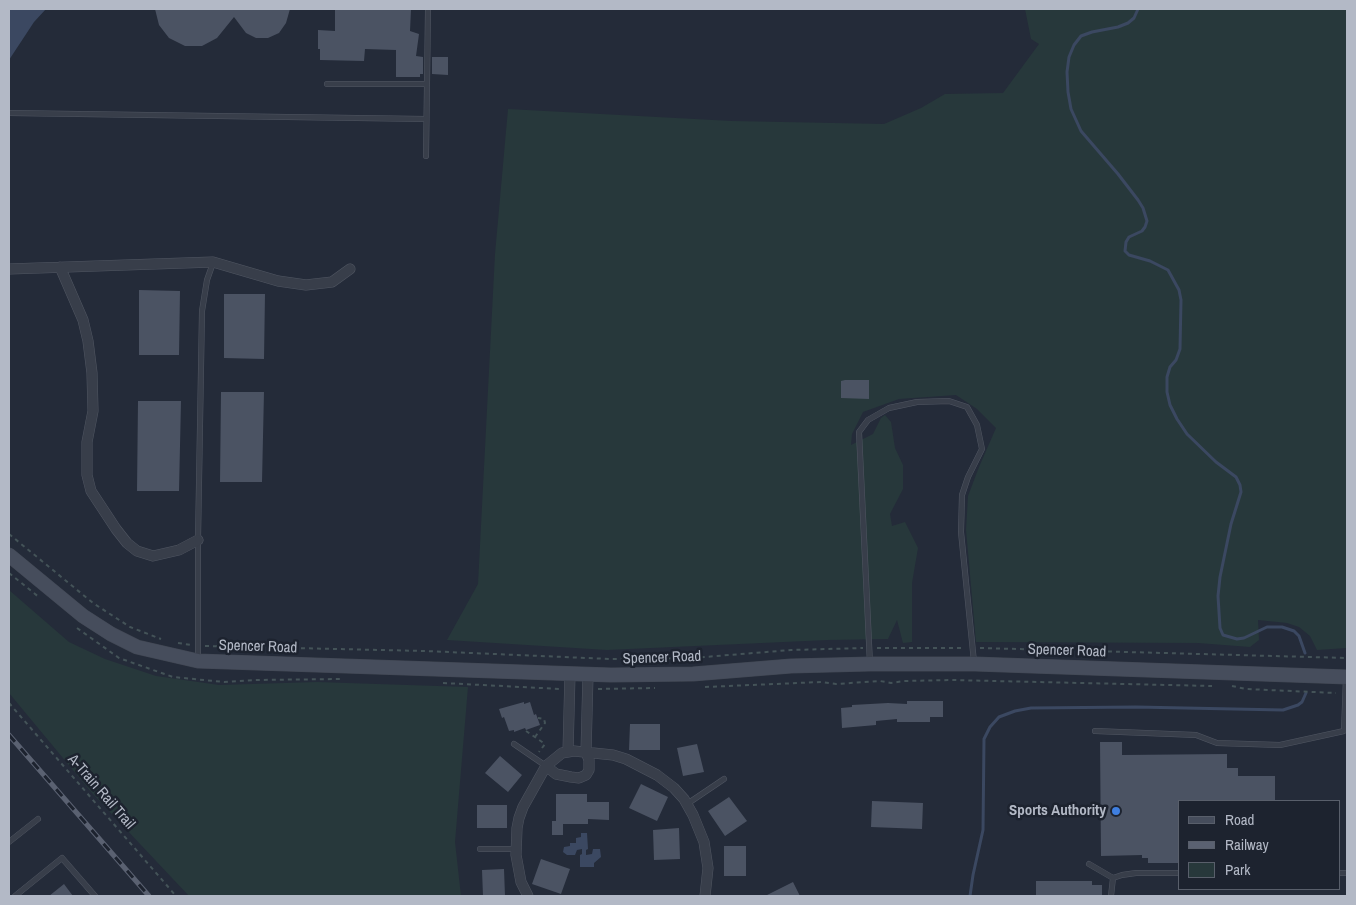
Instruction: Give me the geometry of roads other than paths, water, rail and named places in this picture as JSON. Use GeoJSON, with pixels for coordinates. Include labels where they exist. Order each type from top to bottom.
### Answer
{"type":"FeatureCollection","features":[{"type":"Feature","properties":{"kind":"street"},"geometry":{"type":"LineString","coordinates":[[9,269],[213,262],[278,281],[306,285],[332,282],[350,269]]}},
{"type":"Feature","properties":{"kind":"street"},"geometry":{"type":"LineString","coordinates":[[60,267],[83,320],[88,341],[92,373],[92,410],[87,442],[87,475],[91,491],[116,529],[127,543],[137,551],[154,556],[179,550],[198,540]]}},
{"type":"Feature","properties":{"kind":"street","name":"Spencer Road"},"geometry":{"type":"LineString","coordinates":[[9,554],[83,616],[111,634],[137,647],[198,661],[588,675],[692,674],[791,666],[975,664],[1346,677]]}},
{"type":"Feature","properties":{"kind":"street"},"geometry":{"type":"LineString","coordinates":[[568,752],[570,674]]}},
{"type":"Feature","properties":{"kind":"street"},"geometry":{"type":"LineString","coordinates":[[546,766],[556,774],[571,778],[586,776],[589,770],[589,760],[586,752],[588,675]]}},
{"type":"Feature","properties":{"kind":"street"},"geometry":{"type":"LineString","coordinates":[[528,896],[521,882],[516,849],[517,828],[521,812],[546,766],[562,753],[586,752],[613,755],[643,767],[674,788],[687,805],[700,829],[708,868],[705,896]]}},
{"type":"Feature","properties":{"kind":"lane"},"geometry":{"type":"LineString","coordinates":[[426,156],[428,9]]}},
{"type":"Feature","properties":{"kind":"lane"},"geometry":{"type":"LineString","coordinates":[[327,84],[427,84]]}},
{"type":"Feature","properties":{"kind":"lane"},"geometry":{"type":"LineString","coordinates":[[9,113],[426,119]]}},
{"type":"Feature","properties":{"kind":"lane"},"geometry":{"type":"LineString","coordinates":[[198,661],[202,311],[213,262]]}},
{"type":"Feature","properties":{"kind":"lane"},"geometry":{"type":"LineString","coordinates":[[870,664],[859,432],[868,420],[889,408],[917,402],[949,402],[967,407],[977,425],[982,449],[968,477],[962,495],[961,532],[975,664]]}},
{"type":"Feature","properties":{"kind":"lane"},"geometry":{"type":"LineString","coordinates":[[1095,731],[1196,735],[1217,743],[1280,745],[1344,731],[1346,677]]}},
{"type":"Feature","properties":{"kind":"lane"},"geometry":{"type":"LineString","coordinates":[[514,744],[546,766]]}},
{"type":"Feature","properties":{"kind":"lane"},"geometry":{"type":"LineString","coordinates":[[687,805],[724,779]]}},
{"type":"Feature","properties":{"kind":"lane"},"geometry":{"type":"LineString","coordinates":[[9,842],[38,819]]}},
{"type":"Feature","properties":{"kind":"lane"},"geometry":{"type":"LineString","coordinates":[[480,850],[516,849]]}},
{"type":"Feature","properties":{"kind":"lane"},"geometry":{"type":"LineString","coordinates":[[15,896],[62,858],[95,896]]}},
{"type":"Feature","properties":{"kind":"lane"},"geometry":{"type":"LineString","coordinates":[[1089,864],[1113,878]]}},
{"type":"Feature","properties":{"kind":"lane"},"geometry":{"type":"LineString","coordinates":[[1113,878],[1122,874],[1178,873]]}},
{"type":"Feature","properties":{"kind":"lane"},"geometry":{"type":"LineString","coordinates":[[1111,896],[1113,878]]}},
{"type":"Feature","properties":{"kind":"water"},"geometry":{"type":"Polygon","coordinates":[[[9,9],[46,9],[34,22],[9,60],[9,9]]]}},
{"type":"Feature","properties":{"kind":"water"},"geometry":{"type":"Polygon","coordinates":[[[581,833],[587,833],[588,849],[586,850],[586,855],[592,854],[593,849],[600,849],[601,857],[594,863],[594,867],[580,867],[582,849],[577,850],[575,855],[567,855],[563,852],[564,847],[570,846],[570,843],[576,843],[576,838],[581,837],[581,833]]]}},
{"type":"Feature","properties":{"kind":"waterway"},"geometry":{"type":"LineString","coordinates":[[1138,9],[1134,18],[1128,23],[1081,36],[1074,45],[1069,57],[1067,72],[1071,109],[1081,131],[1118,174],[1143,208],[1147,221],[1145,227],[1142,231],[1129,237],[1126,242],[1125,251],[1129,255],[1150,261],[1168,270],[1179,290],[1181,300],[1180,349],[1167,377],[1167,392],[1170,405],[1187,434],[1216,462],[1236,477],[1240,485],[1241,492],[1231,524],[1220,577],[1218,596],[1220,628],[1223,635],[1237,639],[1244,638],[1267,627],[1282,627],[1294,631],[1299,636],[1305,653]]}},
{"type":"Feature","properties":{"kind":"waterway"},"geometry":{"type":"LineString","coordinates":[[970,896],[983,830],[984,739],[990,727],[999,717],[1031,708],[1136,707],[1283,710],[1298,705],[1302,702],[1306,693]]}},
{"type":"Feature","properties":{"kind":"railway"},"geometry":{"type":"LineString","coordinates":[[9,735],[149,896]]}},
{"type":"Feature","properties":{"kind":"place","name":"Sports Authority"},"geometry":{"type":"Point","coordinates":[1116,811]}}]}
